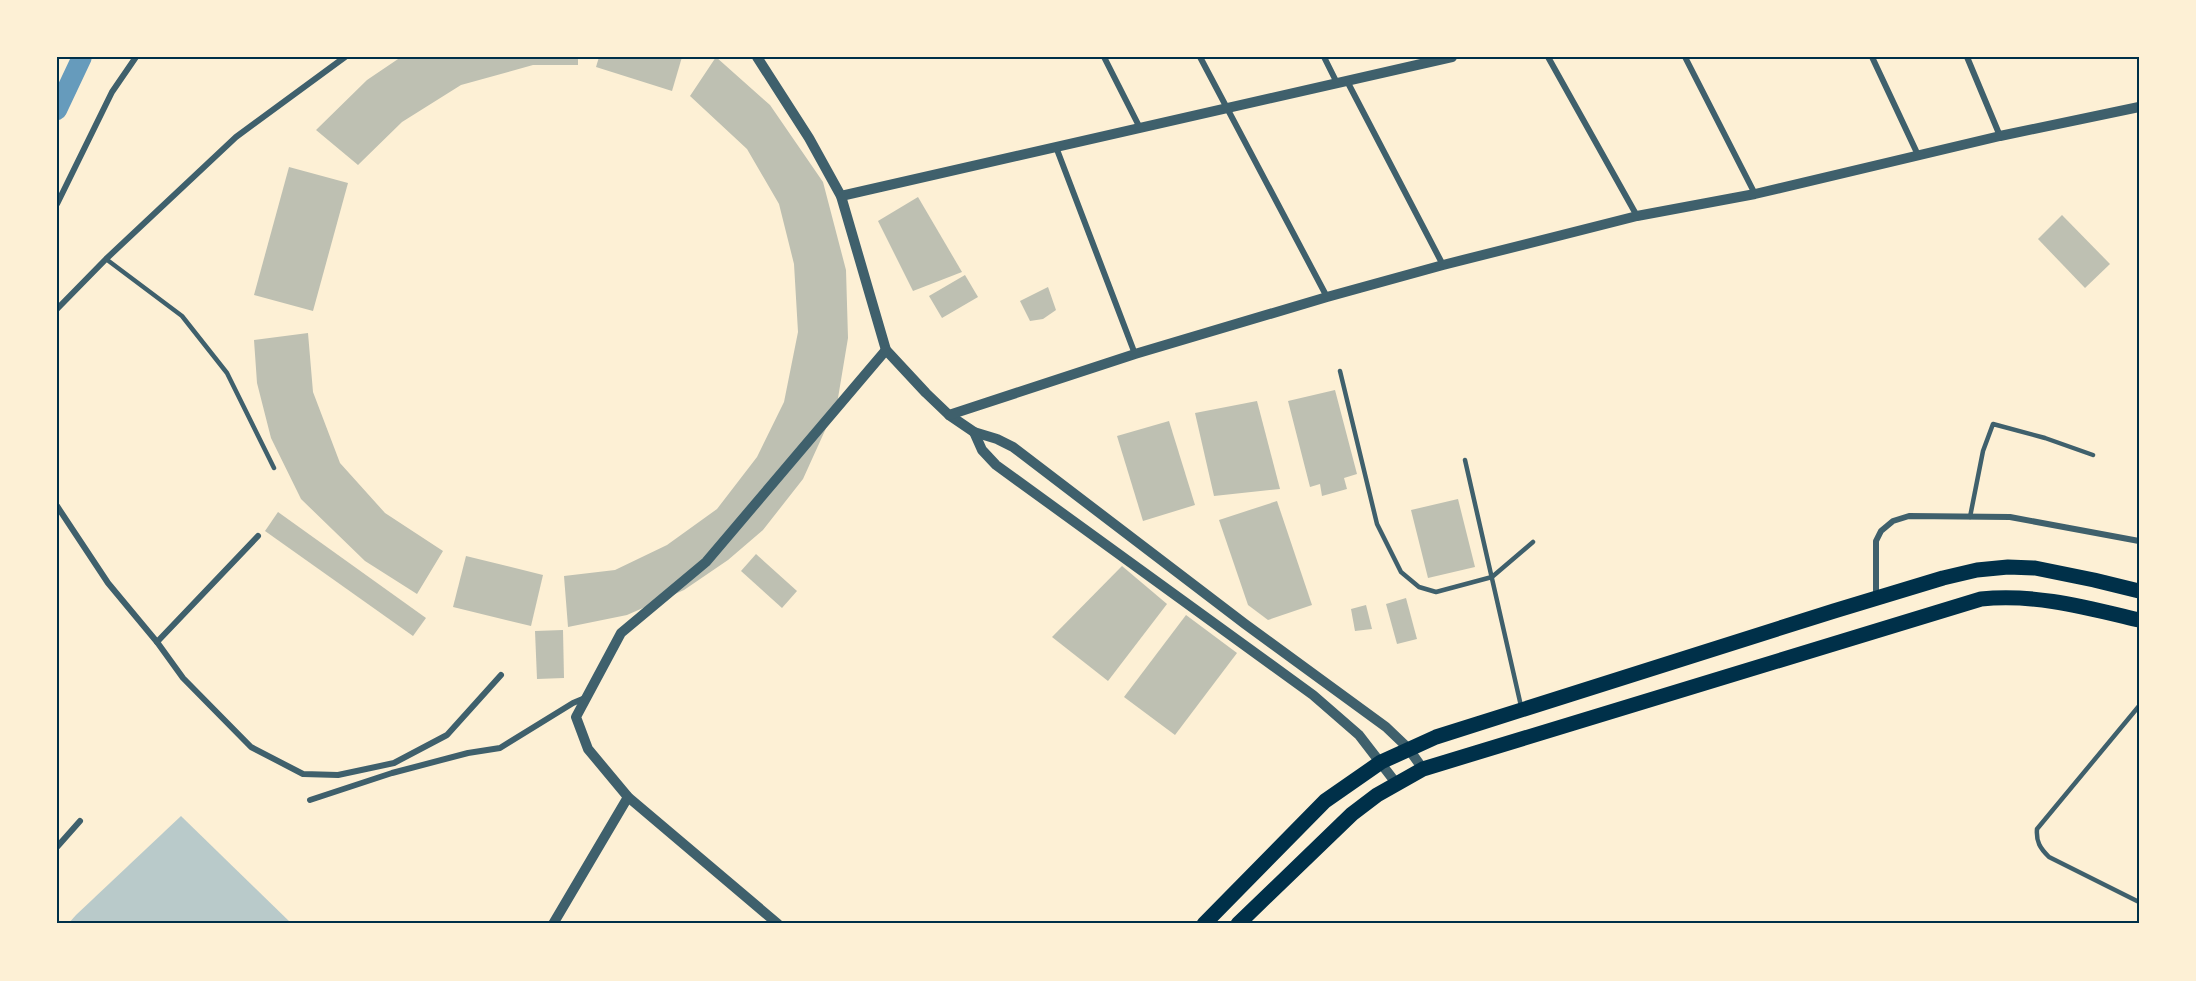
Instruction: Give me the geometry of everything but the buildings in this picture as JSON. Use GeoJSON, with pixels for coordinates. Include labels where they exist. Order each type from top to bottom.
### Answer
{"type":"FeatureCollection","features":[{"type":"Feature","properties":{"kind":"highway"},"geometry":{"type":"LineString","coordinates":[[1204,924],[1325,801],[1381,762],[1408,748],[1522,709],[1876,598],[1977,570],[2008,567],[2048,570],[2139,591]]}},
{"type":"Feature","properties":{"kind":"highway"},"geometry":{"type":"LineString","coordinates":[[1238,924],[1352,814],[1396,783],[1423,769],[1981,599],[2044,600],[2139,620]]}},
{"type":"Feature","properties":{"kind":"street"},"geometry":{"type":"LineString","coordinates":[[57,204],[112,92],[136,57]]}},
{"type":"Feature","properties":{"kind":"street"},"geometry":{"type":"LineString","coordinates":[[57,309],[106,259],[237,137],[345,57]]}},
{"type":"Feature","properties":{"kind":"street"},"geometry":{"type":"LineString","coordinates":[[757,57],[809,138],[841,196],[886,350],[926,393],[949,415],[974,432],[1013,447],[1245,624],[1386,727],[1408,748],[1423,769]]}},
{"type":"Feature","properties":{"kind":"street"},"geometry":{"type":"LineString","coordinates":[[1104,57],[1140,128]]}},
{"type":"Feature","properties":{"kind":"street"},"geometry":{"type":"LineString","coordinates":[[1200,57],[1327,297]]}},
{"type":"Feature","properties":{"kind":"street"},"geometry":{"type":"LineString","coordinates":[[1324,57],[1342,82],[1443,265]]}},
{"type":"Feature","properties":{"kind":"street"},"geometry":{"type":"LineString","coordinates":[[841,196],[1342,82],[1423,60],[1452,57]]}},
{"type":"Feature","properties":{"kind":"street"},"geometry":{"type":"LineString","coordinates":[[1548,57],[1637,216]]}},
{"type":"Feature","properties":{"kind":"street"},"geometry":{"type":"LineString","coordinates":[[1685,57],[1755,194]]}},
{"type":"Feature","properties":{"kind":"street"},"geometry":{"type":"LineString","coordinates":[[1872,57],[1918,155]]}},
{"type":"Feature","properties":{"kind":"street"},"geometry":{"type":"LineString","coordinates":[[1967,57],[2000,136]]}},
{"type":"Feature","properties":{"kind":"street"},"geometry":{"type":"LineString","coordinates":[[949,415],[1135,354],[1443,265],[1637,216],[1755,194],[2000,136],[2139,107]]}},
{"type":"Feature","properties":{"kind":"street"},"geometry":{"type":"LineString","coordinates":[[1056,147],[1135,354]]}},
{"type":"Feature","properties":{"kind":"street"},"geometry":{"type":"LineString","coordinates":[[778,924],[628,797],[588,749],[576,717],[621,633],[706,562],[886,350]]}},
{"type":"Feature","properties":{"kind":"street"},"geometry":{"type":"LineString","coordinates":[[974,432],[982,450],[996,465],[1236,638],[1339,716],[1359,735],[1396,783]]}},
{"type":"Feature","properties":{"kind":"street"},"geometry":{"type":"LineString","coordinates":[[57,506],[108,583],[157,642],[183,678],[251,747],[303,774],[338,775],[394,763],[447,735],[501,675]]}},
{"type":"Feature","properties":{"kind":"street"},"geometry":{"type":"LineString","coordinates":[[1079,525],[1095,510]]}},
{"type":"Feature","properties":{"kind":"street"},"geometry":{"type":"LineString","coordinates":[[1876,598],[1876,541],[1881,531],[1893,522],[1909,516],[2010,518],[2139,541]]}},
{"type":"Feature","properties":{"kind":"street"},"geometry":{"type":"LineString","coordinates":[[157,642],[258,536]]}},
{"type":"Feature","properties":{"kind":"street"},"geometry":{"type":"LineString","coordinates":[[1236,638],[1245,624]]}},
{"type":"Feature","properties":{"kind":"street"},"geometry":{"type":"LineString","coordinates":[[310,800],[392,773],[468,753],[500,748],[586,697]]}},
{"type":"Feature","properties":{"kind":"street"},"geometry":{"type":"LineString","coordinates":[[553,924],[628,797]]}},
{"type":"Feature","properties":{"kind":"street"},"geometry":{"type":"LineString","coordinates":[[57,847],[80,821]]}},
{"type":"Feature","properties":{"kind":"lane"},"geometry":{"type":"LineString","coordinates":[[106,259],[182,316],[227,373],[274,468]]}},
{"type":"Feature","properties":{"kind":"lane"},"geometry":{"type":"LineString","coordinates":[[1340,371],[1377,524],[1401,572],[1419,587],[1436,592],[1492,577],[1533,542]]}},
{"type":"Feature","properties":{"kind":"lane"},"geometry":{"type":"LineString","coordinates":[[1970,517],[1983,451],[1993,424],[2045,438],[2093,455]]}},
{"type":"Feature","properties":{"kind":"lane"},"geometry":{"type":"LineString","coordinates":[[1465,460],[1522,709]]}},
{"type":"Feature","properties":{"kind":"lane"},"geometry":{"type":"LineString","coordinates":[[2139,706],[2037,829],[2036,838],[2039,847],[2049,857],[2139,903]]}},
{"type":"Feature","properties":{"kind":"shaded area"},"geometry":{"type":"Polygon","coordinates":[[[181,816],[292,924],[68,924],[76,915],[181,816]]]}},
{"type":"Feature","properties":{"kind":"waterway"},"geometry":{"type":"LineString","coordinates":[[57,110],[82,57]]}}]}
